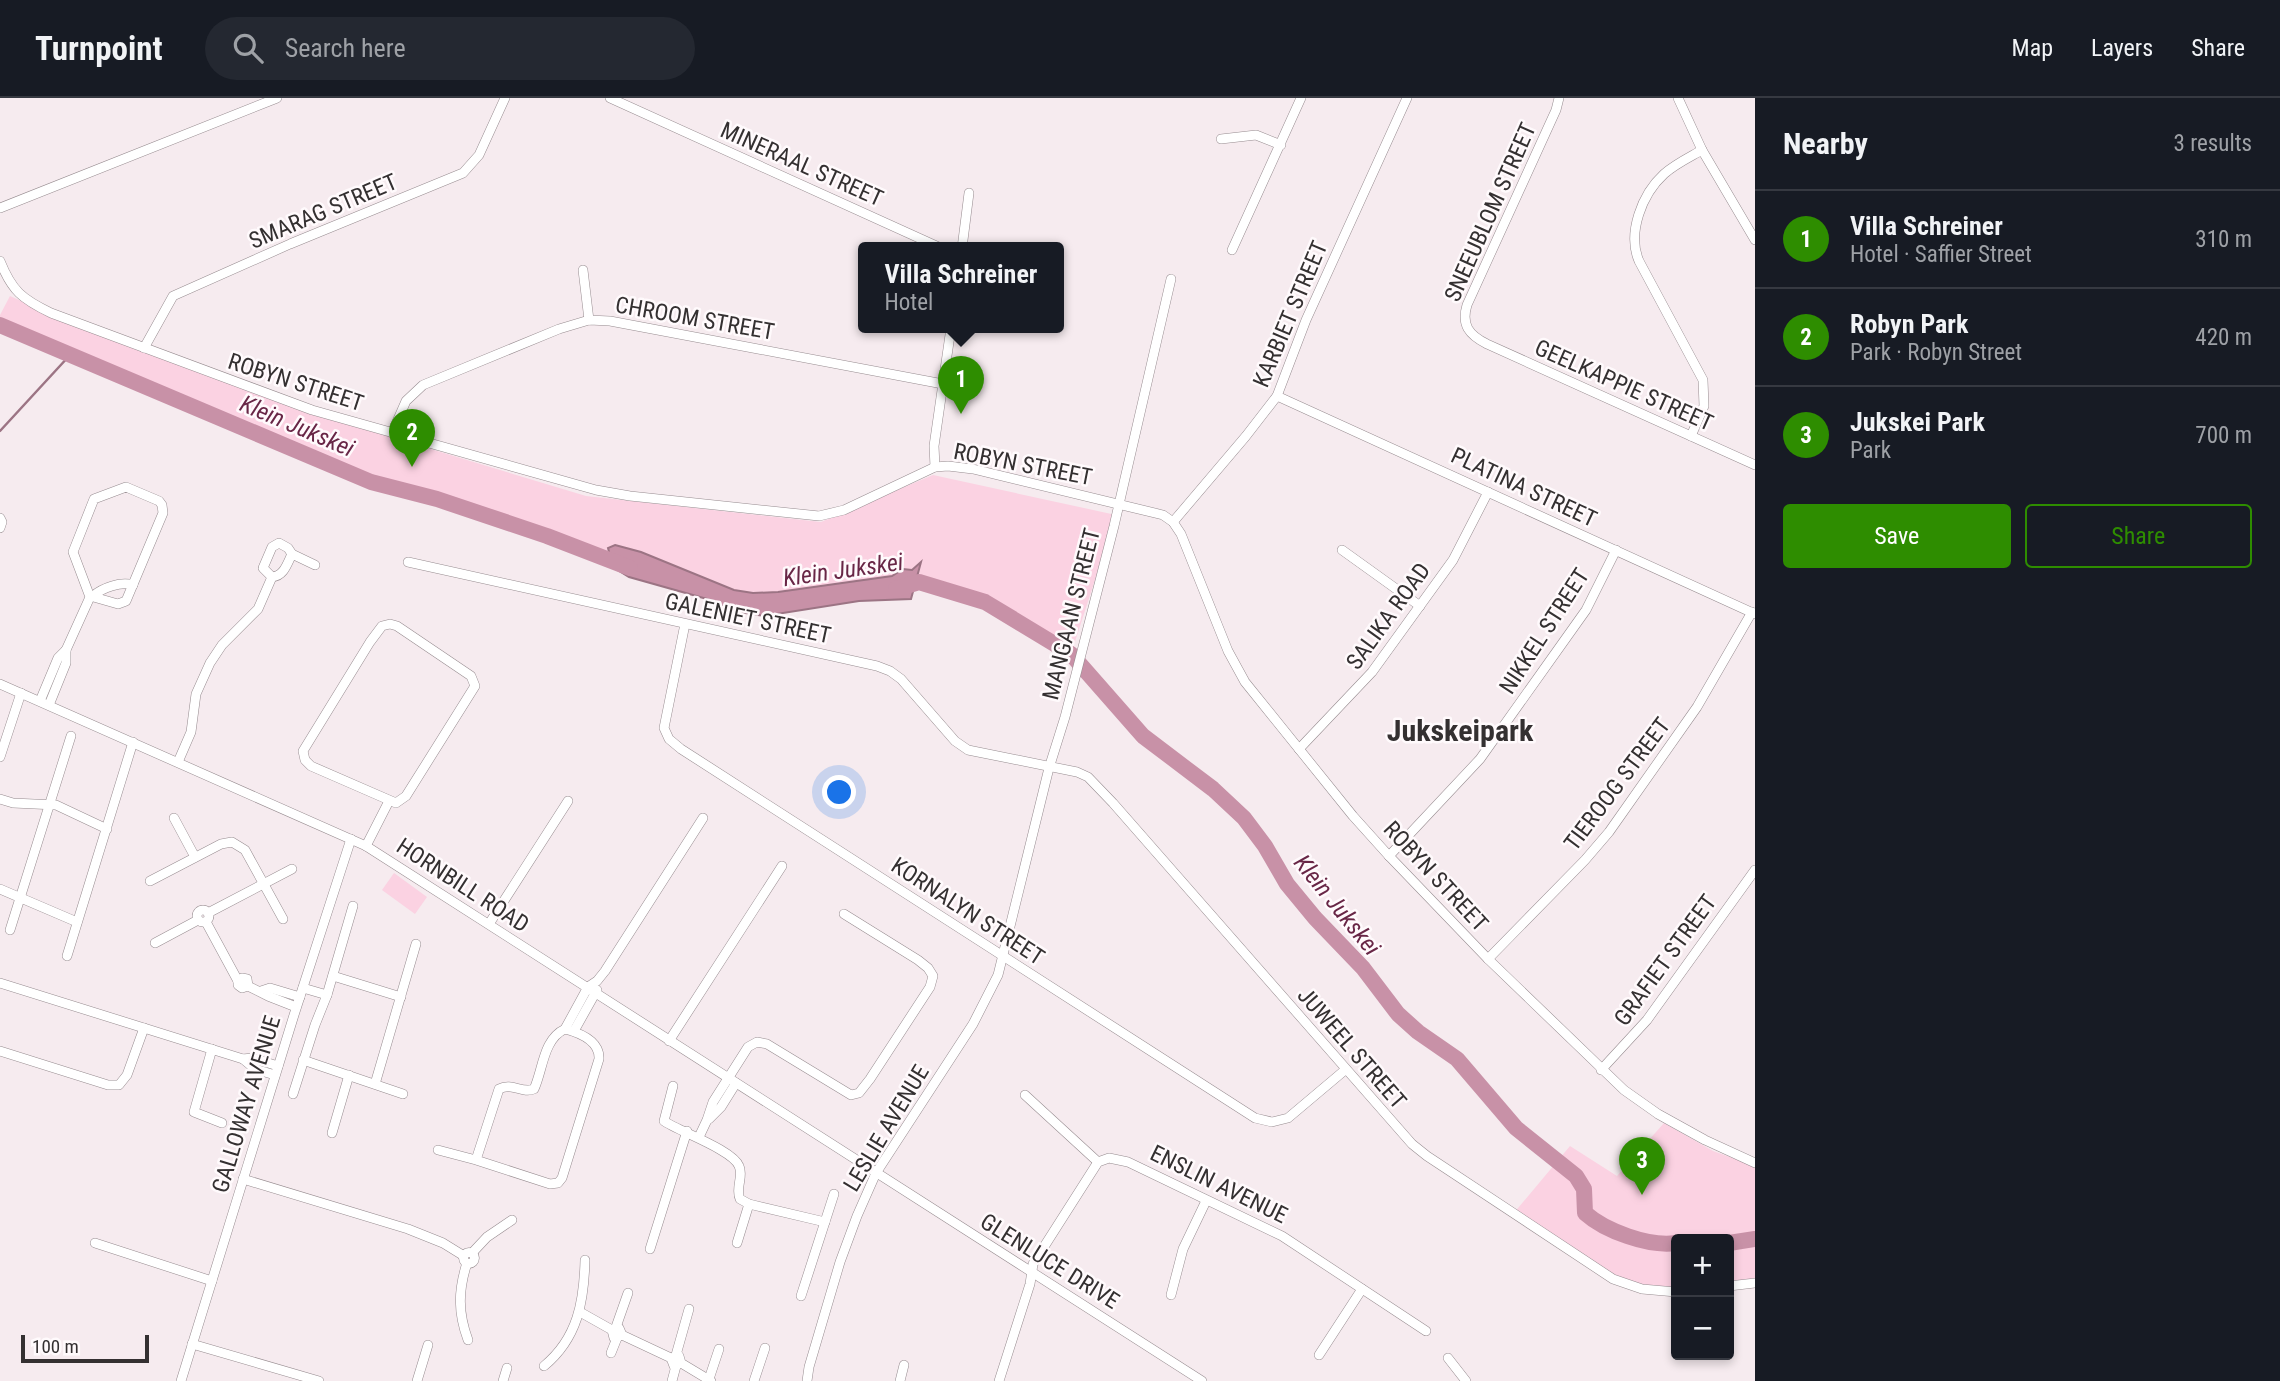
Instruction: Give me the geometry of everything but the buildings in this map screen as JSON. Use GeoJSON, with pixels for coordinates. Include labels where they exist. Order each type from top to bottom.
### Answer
{"type":"FeatureCollection","features":[{"type":"Feature","properties":{"kind":"street"},"geometry":{"type":"LineString","coordinates":[[0,208],[277,98]]}},
{"type":"Feature","properties":{"kind":"street","name":"SMARAG STREET"},"geometry":{"type":"LineString","coordinates":[[144,348],[173,296],[290,244],[463,173],[479,155],[505,98]]}},
{"type":"Feature","properties":{"kind":"street","name":"MINERAAL STREET"},"geometry":{"type":"LineString","coordinates":[[610,98],[928,242]]}},
{"type":"Feature","properties":{"kind":"street"},"geometry":{"type":"LineString","coordinates":[[1231,250],[1301,98]]}},
{"type":"Feature","properties":{"kind":"street","name":"KARBIET STREET"},"geometry":{"type":"LineString","coordinates":[[1173,522],[1277,396],[1306,320],[1407,98]]}},
{"type":"Feature","properties":{"kind":"street","name":"SNEEUBLOM STREET"},"geometry":{"type":"LineString","coordinates":[[1477,339],[1466,326],[1464,314],[1467,305],[1556,110],[1559,98]]}},
{"type":"Feature","properties":{"kind":"street"},"geometry":{"type":"LineString","coordinates":[[1678,98],[1702,150],[1755,240]]}},
{"type":"Feature","properties":{"kind":"street"},"geometry":{"type":"LineString","coordinates":[[1221,139],[1256,135],[1281,145]]}},
{"type":"Feature","properties":{"kind":"street"},"geometry":{"type":"LineString","coordinates":[[1691,436],[1704,406],[1703,380],[1639,261],[1633,242],[1637,222],[1657,182],[1666,172],[1702,150]]}},
{"type":"Feature","properties":{"kind":"street"},"geometry":{"type":"LineString","coordinates":[[963,242],[969,193]]}},
{"type":"Feature","properties":{"kind":"street","name":"ROBYN STREET"},"geometry":{"type":"LineString","coordinates":[[0,261],[12,286],[23,298],[51,313],[312,410],[596,490],[814,516],[844,510],[935,467],[948,466],[973,469],[1163,515],[1173,522],[1181,534],[1233,662],[1251,690],[1389,856],[1488,959],[1631,1096],[1719,1148],[1755,1164]]}},
{"type":"Feature","properties":{"kind":"street"},"geometry":{"type":"LineString","coordinates":[[583,270],[589,320]]}},
{"type":"Feature","properties":{"kind":"street","name":"MANGAAN STREET"},"geometry":{"type":"LineString","coordinates":[[1004,957],[1049,768],[1065,717],[1119,503],[1171,279]]}},
{"type":"Feature","properties":{"kind":"street","name":"CHROOM STREET"},"geometry":{"type":"LineString","coordinates":[[392,433],[407,401],[423,385],[559,328],[589,320],[610,321],[943,384]]}},
{"type":"Feature","properties":{"kind":"street"},"geometry":{"type":"LineString","coordinates":[[935,467],[934,446],[950,333]]}},
{"type":"Feature","properties":{"kind":"street","name":"GEELKAPPIE STREET"},"geometry":{"type":"LineString","coordinates":[[1477,339],[1755,465]]}},
{"type":"Feature","properties":{"kind":"street","name":"PLATINA STREET"},"geometry":{"type":"LineString","coordinates":[[1277,396],[1754,613]]}},
{"type":"Feature","properties":{"kind":"street"},"geometry":{"type":"LineString","coordinates":[[126,487],[159,501],[163,509],[128,598],[122,603],[92,596],[73,555],[73,548],[94,499],[126,487]]}},
{"type":"Feature","properties":{"kind":"street","name":"SALIKA ROAD"},"geometry":{"type":"LineString","coordinates":[[1299,749],[1364,683],[1461,547],[1488,492]]}},
{"type":"Feature","properties":{"kind":"street"},"geometry":{"type":"LineString","coordinates":[[0,518],[0,528]]}},
{"type":"Feature","properties":{"kind":"street"},"geometry":{"type":"LineString","coordinates":[[272,577],[263,568],[272,547],[279,543],[292,554],[314,565]]}},
{"type":"Feature","properties":{"kind":"street"},"geometry":{"type":"LineString","coordinates":[[1342,550],[1420,606]]}},
{"type":"Feature","properties":{"kind":"street","name":"NIKKEL STREET"},"geometry":{"type":"LineString","coordinates":[[1389,856],[1468,774],[1489,748],[1586,610],[1616,550]]}},
{"type":"Feature","properties":{"kind":"street"},"geometry":{"type":"LineString","coordinates":[[178,762],[191,732],[196,694],[210,663],[222,645],[258,609],[272,577],[282,573],[292,554]]}},
{"type":"Feature","properties":{"kind":"street","name":"GALENIET STREET"},"geometry":{"type":"LineString","coordinates":[[408,562],[890,671],[906,684],[963,747],[1049,768]]}},
{"type":"Feature","properties":{"kind":"street"},"geometry":{"type":"LineString","coordinates":[[45,703],[65,663],[66,650],[92,596],[124,583],[133,585]]}},
{"type":"Feature","properties":{"kind":"street","name":"TIEROOG STREET"},"geometry":{"type":"LineString","coordinates":[[1488,959],[1577,870],[1609,832],[1697,707],[1754,613]]}},
{"type":"Feature","properties":{"kind":"street"},"geometry":{"type":"LineString","coordinates":[[390,624],[471,676],[475,686],[407,796],[400,802],[389,801],[311,766],[304,760],[303,751],[370,642],[382,626],[390,624]]}},
{"type":"Feature","properties":{"kind":"street","name":"KORNALYN STREET"},"geometry":{"type":"LineString","coordinates":[[685,624],[665,724],[669,739],[1228,1102],[1261,1120],[1272,1122],[1288,1118],[1345,1070]]}},
{"type":"Feature","properties":{"kind":"street","name":"HORNBILL ROAD"},"geometry":{"type":"LineString","coordinates":[[0,684],[366,846],[876,1173]]}},
{"type":"Feature","properties":{"kind":"street"},"geometry":{"type":"LineString","coordinates":[[0,757],[21,693]]}},
{"type":"Feature","properties":{"kind":"street"},"geometry":{"type":"LineString","coordinates":[[10,930],[71,736]]}},
{"type":"Feature","properties":{"kind":"street"},"geometry":{"type":"LineString","coordinates":[[67,956],[133,742]]}},
{"type":"Feature","properties":{"kind":"street","name":"JUWEEL STREET"},"geometry":{"type":"LineString","coordinates":[[1049,768],[1084,775],[1098,787],[1345,1070],[1403,1134],[1427,1156],[1613,1279],[1651,1291],[1671,1292]]}},
{"type":"Feature","properties":{"kind":"street"},"geometry":{"type":"LineString","coordinates":[[0,799],[13,803],[48,804],[64,808],[107,829]]}},
{"type":"Feature","properties":{"kind":"street"},"geometry":{"type":"LineString","coordinates":[[366,846],[389,801]]}},
{"type":"Feature","properties":{"kind":"street"},"geometry":{"type":"LineString","coordinates":[[489,924],[568,801]]}},
{"type":"Feature","properties":{"kind":"street"},"geometry":{"type":"LineString","coordinates":[[174,818],[195,857]]}},
{"type":"Feature","properties":{"kind":"street"},"geometry":{"type":"LineString","coordinates":[[476,1160],[499,1089],[506,1086],[529,1091],[534,1089],[550,1044],[556,1035],[569,1030],[597,981],[704,818]]}},
{"type":"Feature","properties":{"kind":"street","name":"GALLOWAY AVENUE"},"geometry":{"type":"LineString","coordinates":[[181,1381],[296,1007],[351,839]]}},
{"type":"Feature","properties":{"kind":"street"},"geometry":{"type":"LineString","coordinates":[[150,881],[221,844],[235,842],[245,850],[283,919]]}},
{"type":"Feature","properties":{"kind":"street"},"geometry":{"type":"LineString","coordinates":[[669,1041],[782,866]]}},
{"type":"Feature","properties":{"kind":"street"},"geometry":{"type":"LineString","coordinates":[[155,943],[292,869]]}},
{"type":"Feature","properties":{"kind":"street","name":"GRAFIET STREET"},"geometry":{"type":"LineString","coordinates":[[1601,1070],[1647,1020],[1755,870]]}},
{"type":"Feature","properties":{"kind":"street"},"geometry":{"type":"LineString","coordinates":[[0,889],[78,922]]}},
{"type":"Feature","properties":{"kind":"street"},"geometry":{"type":"LineString","coordinates":[[293,1094],[327,995],[353,906]]}},
{"type":"Feature","properties":{"kind":"street"},"geometry":{"type":"LineString","coordinates":[[699,1137],[713,1102],[732,1080],[748,1047],[754,1043],[762,1042],[846,1093],[855,1094],[862,1090],[930,987],[933,975],[928,968],[844,914]]}},
{"type":"Feature","properties":{"kind":"street"},"geometry":{"type":"LineString","coordinates":[[204,918],[239,987],[244,989],[248,986],[296,1007]]}},
{"type":"Feature","properties":{"kind":"street"},"geometry":{"type":"LineString","coordinates":[[375,1084],[416,944]]}},
{"type":"Feature","properties":{"kind":"street","name":"LESLIE AVENUE"},"geometry":{"type":"LineString","coordinates":[[805,1381],[841,1262],[876,1173],[972,1024],[995,983],[1004,957]]}},
{"type":"Feature","properties":{"kind":"street"},"geometry":{"type":"LineString","coordinates":[[333,976],[401,998]]}},
{"type":"Feature","properties":{"kind":"street"},"geometry":{"type":"LineString","coordinates":[[0,983],[243,1059],[255,1069],[276,1071]]}},
{"type":"Feature","properties":{"kind":"street"},"geometry":{"type":"LineString","coordinates":[[261,991],[270,988],[327,995]]}},
{"type":"Feature","properties":{"kind":"street"},"geometry":{"type":"LineString","coordinates":[[0,1051],[108,1084],[120,1085],[127,1075],[144,1028]]}},
{"type":"Feature","properties":{"kind":"street"},"geometry":{"type":"LineString","coordinates":[[438,1150],[550,1184],[560,1181],[599,1059],[596,1046],[569,1030]]}},
{"type":"Feature","properties":{"kind":"street"},"geometry":{"type":"LineString","coordinates":[[212,1049],[194,1112],[222,1123]]}},
{"type":"Feature","properties":{"kind":"street"},"geometry":{"type":"LineString","coordinates":[[303,1060],[403,1094]]}},
{"type":"Feature","properties":{"kind":"street"},"geometry":{"type":"LineString","coordinates":[[332,1133],[349,1075]]}},
{"type":"Feature","properties":{"kind":"street"},"geometry":{"type":"LineString","coordinates":[[673,1086],[664,1121],[699,1137],[739,1165],[740,1199],[749,1204],[825,1222]]}},
{"type":"Feature","properties":{"kind":"street"},"geometry":{"type":"LineString","coordinates":[[999,1381],[1034,1262],[1098,1162],[1025,1095]]}},
{"type":"Feature","properties":{"kind":"street"},"geometry":{"type":"LineString","coordinates":[[650,1250],[687,1131]]}},
{"type":"Feature","properties":{"kind":"street","name":"ENSLIN AVENUE"},"geometry":{"type":"LineString","coordinates":[[1098,1162],[1109,1158],[1120,1159],[1282,1236],[1426,1331]]}},
{"type":"Feature","properties":{"kind":"street","name":"GLENLUCE DRIVE"},"geometry":{"type":"LineString","coordinates":[[876,1173],[1202,1381]]}},
{"type":"Feature","properties":{"kind":"street"},"geometry":{"type":"LineString","coordinates":[[243,1179],[408,1229],[443,1243],[468,1258]]}},
{"type":"Feature","properties":{"kind":"street"},"geometry":{"type":"LineString","coordinates":[[801,1296],[834,1194]]}},
{"type":"Feature","properties":{"kind":"street"},"geometry":{"type":"LineString","coordinates":[[1171,1295],[1183,1249],[1206,1201]]}},
{"type":"Feature","properties":{"kind":"street"},"geometry":{"type":"LineString","coordinates":[[737,1243],[749,1204]]}},
{"type":"Feature","properties":{"kind":"street"},"geometry":{"type":"LineString","coordinates":[[468,1340],[459,1297],[468,1258],[487,1237],[512,1220]]}},
{"type":"Feature","properties":{"kind":"street"},"geometry":{"type":"LineString","coordinates":[[95,1243],[212,1282]]}},
{"type":"Feature","properties":{"kind":"street"},"geometry":{"type":"LineString","coordinates":[[544,1366],[565,1344],[580,1312],[585,1260]]}},
{"type":"Feature","properties":{"kind":"street"},"geometry":{"type":"LineString","coordinates":[[1734,1285],[1755,1283]]}},
{"type":"Feature","properties":{"kind":"street"},"geometry":{"type":"LineString","coordinates":[[1319,1355],[1362,1289]]}},
{"type":"Feature","properties":{"kind":"street"},"geometry":{"type":"LineString","coordinates":[[611,1353],[628,1293]]}},
{"type":"Feature","properties":{"kind":"street"},"geometry":{"type":"LineString","coordinates":[[672,1381],[689,1309]]}},
{"type":"Feature","properties":{"kind":"street"},"geometry":{"type":"LineString","coordinates":[[580,1312],[710,1380],[719,1349]]}},
{"type":"Feature","properties":{"kind":"street"},"geometry":{"type":"LineString","coordinates":[[192,1344],[319,1381]]}},
{"type":"Feature","properties":{"kind":"street"},"geometry":{"type":"LineString","coordinates":[[417,1381],[428,1346]]}},
{"type":"Feature","properties":{"kind":"street"},"geometry":{"type":"LineString","coordinates":[[754,1381],[765,1348]]}},
{"type":"Feature","properties":{"kind":"street"},"geometry":{"type":"LineString","coordinates":[[1448,1358],[1466,1381]]}},
{"type":"Feature","properties":{"kind":"street"},"geometry":{"type":"LineString","coordinates":[[900,1381],[904,1365]]}},
{"type":"Feature","properties":{"kind":"street"},"geometry":{"type":"LineString","coordinates":[[503,1381],[507,1368]]}},
{"type":"Feature","properties":{"kind":"shaded area"},"geometry":{"type":"Polygon","coordinates":[[[10,296],[248,390],[381,434],[586,496],[821,522],[933,475],[1116,515],[1071,654],[985,602],[919,582],[892,590],[759,605],[621,563],[437,499],[371,482],[313,460],[280,442],[0,325],[0,315],[10,296]]]}},
{"type":"Feature","properties":{"kind":"shaded area"},"geometry":{"type":"Polygon","coordinates":[[[615,545],[641,552],[734,590],[753,593],[892,576],[903,569],[912,570],[921,562],[911,599],[859,601],[764,616],[733,611],[707,599],[629,577],[613,567],[608,548],[615,545]]]}},
{"type":"Feature","properties":{"kind":"shaded area"},"geometry":{"type":"Polygon","coordinates":[[[394,873],[427,897],[415,914],[382,890],[394,873]]]}},
{"type":"Feature","properties":{"kind":"shaded area"},"geometry":{"type":"Polygon","coordinates":[[[1664,1123],[1713,1151],[1755,1166],[1755,1288],[1734,1289],[1734,1234],[1671,1234],[1671,1288],[1617,1281],[1513,1214],[1570,1146],[1617,1176],[1664,1123]]]}},
{"type":"Feature","properties":{"kind":"waterway","name":"Klein Jukskei"},"geometry":{"type":"LineString","coordinates":[[0,325],[371,482],[437,499],[547,536],[630,568]]}},
{"type":"Feature","properties":{"kind":"waterway"},"geometry":{"type":"LineString","coordinates":[[0,431],[70,355]]}},
{"type":"Feature","properties":{"kind":"waterway","name":"Klein Jukskei"},"geometry":{"type":"LineString","coordinates":[[896,589],[919,582],[985,602],[1071,654],[1143,736],[1213,789],[1244,818],[1265,846],[1287,884],[1363,968],[1398,1014],[1418,1032],[1457,1059],[1516,1128],[1576,1176],[1584,1189],[1585,1213],[1604,1226],[1628,1236],[1653,1243],[1671,1243]]}},
{"type":"Feature","properties":{"kind":"waterway","name":"Klein Jukskei"},"geometry":{"type":"LineString","coordinates":[[1734,1242],[1755,1239]]}},
{"type":"Feature","properties":{"kind":"place","name":"Villa Schreiner"},"geometry":{"type":"Point","coordinates":[961,414]}},
{"type":"Feature","properties":{"kind":"place","name":"Robyn Park"},"geometry":{"type":"Point","coordinates":[412,467]}},
{"type":"Feature","properties":{"kind":"place","name":"Jukskei Park"},"geometry":{"type":"Point","coordinates":[1642,1195]}},
{"type":"Feature","properties":{"kind":"district","name":"Jukskeipark"},"geometry":{"type":"Point","coordinates":[1460,731]}}]}
